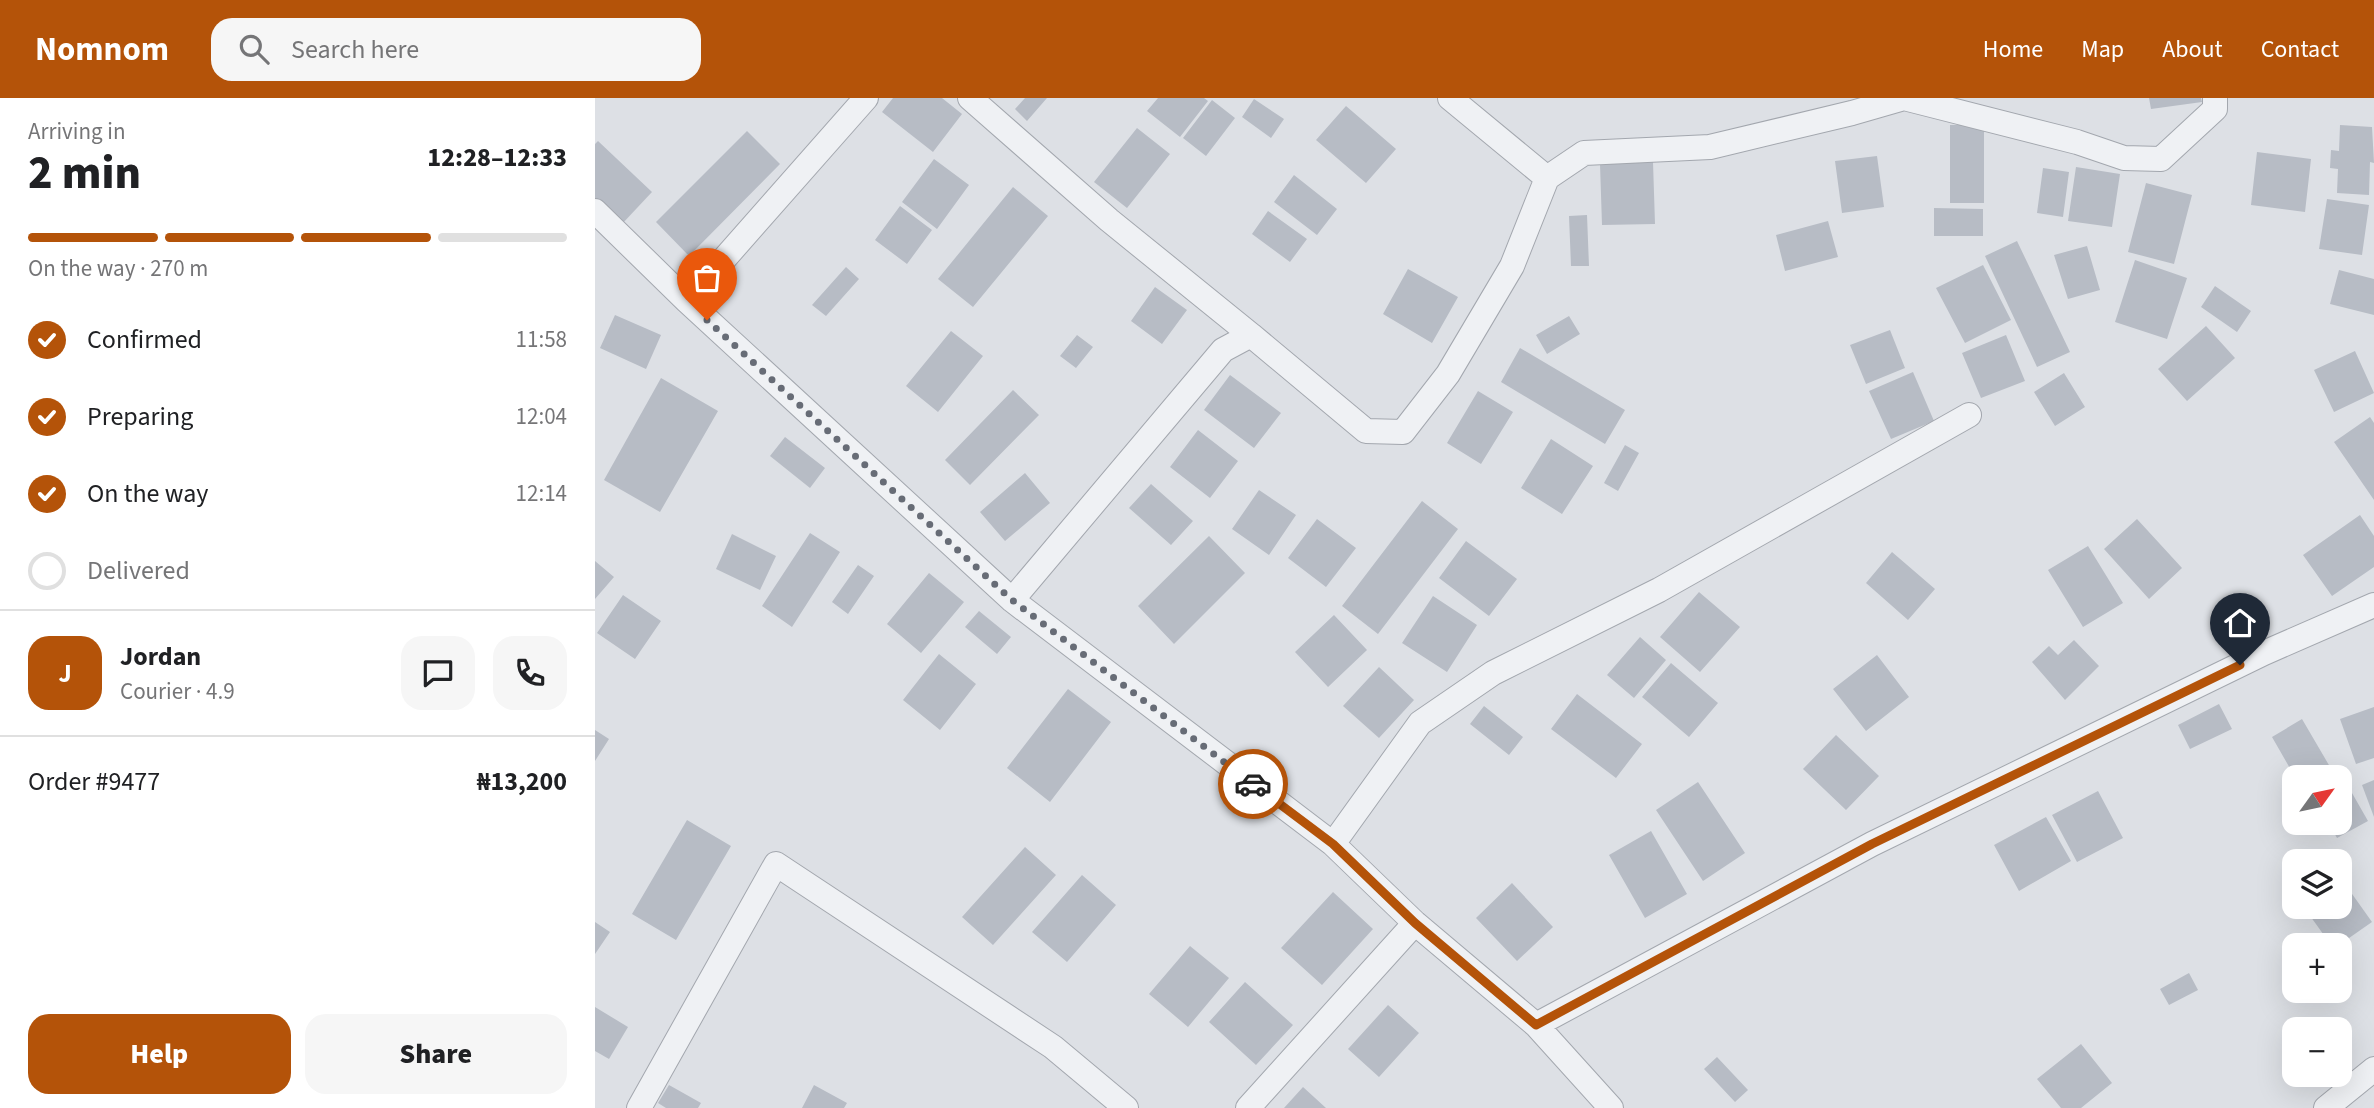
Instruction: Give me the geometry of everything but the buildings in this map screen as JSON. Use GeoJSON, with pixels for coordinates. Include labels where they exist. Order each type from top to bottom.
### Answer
{"type":"FeatureCollection","features":[{"type":"Feature","properties":{"kind":"street"},"geometry":{"type":"LineString","coordinates":[[687,301],[866,98]]}},
{"type":"Feature","properties":{"kind":"street"},"geometry":{"type":"LineString","coordinates":[[970,98],[1109,220],[1366,430],[1403,432],[1448,374],[1512,267],[1547,178],[1584,153],[1710,147],[1904,98],[2077,142],[2124,158],[2161,159],[2215,109],[2215,98]]}},
{"type":"Feature","properties":{"kind":"street"},"geometry":{"type":"LineString","coordinates":[[1450,98],[1547,178]]}},
{"type":"Feature","properties":{"kind":"street"},"geometry":{"type":"LineString","coordinates":[[595,211],[687,301],[1012,600],[1333,844],[1415,923],[1536,1025],[1611,1108]]}},
{"type":"Feature","properties":{"kind":"street"},"geometry":{"type":"LineString","coordinates":[[1012,600],[1223,350],[1251,335]]}},
{"type":"Feature","properties":{"kind":"street"},"geometry":{"type":"LineString","coordinates":[[1333,844],[1420,723],[1493,673],[1658,590],[1969,415]]}},
{"type":"Feature","properties":{"kind":"street"},"geometry":{"type":"LineString","coordinates":[[1536,1025],[1872,844],[2264,653],[2374,605]]}},
{"type":"Feature","properties":{"kind":"street"},"geometry":{"type":"LineString","coordinates":[[639,1108],[776,864],[1053,1047],[1126,1108]]}},
{"type":"Feature","properties":{"kind":"street"},"geometry":{"type":"LineString","coordinates":[[1248,1108],[1415,923]]}},
{"type":"Feature","properties":{"kind":"street"},"geometry":{"type":"LineString","coordinates":[[2326,1108],[2374,1069]]}},
{"type":"Feature","properties":{"kind":"way so far"},"geometry":{"type":"LineString","coordinates":[[707,320],[1012,600],[1253,784]]}},
{"type":"Feature","properties":{"kind":"route"},"geometry":{"type":"LineString","coordinates":[[1253,784],[1333,844],[1415,923],[1536,1025],[1872,844],[2240,665]]}}]}
